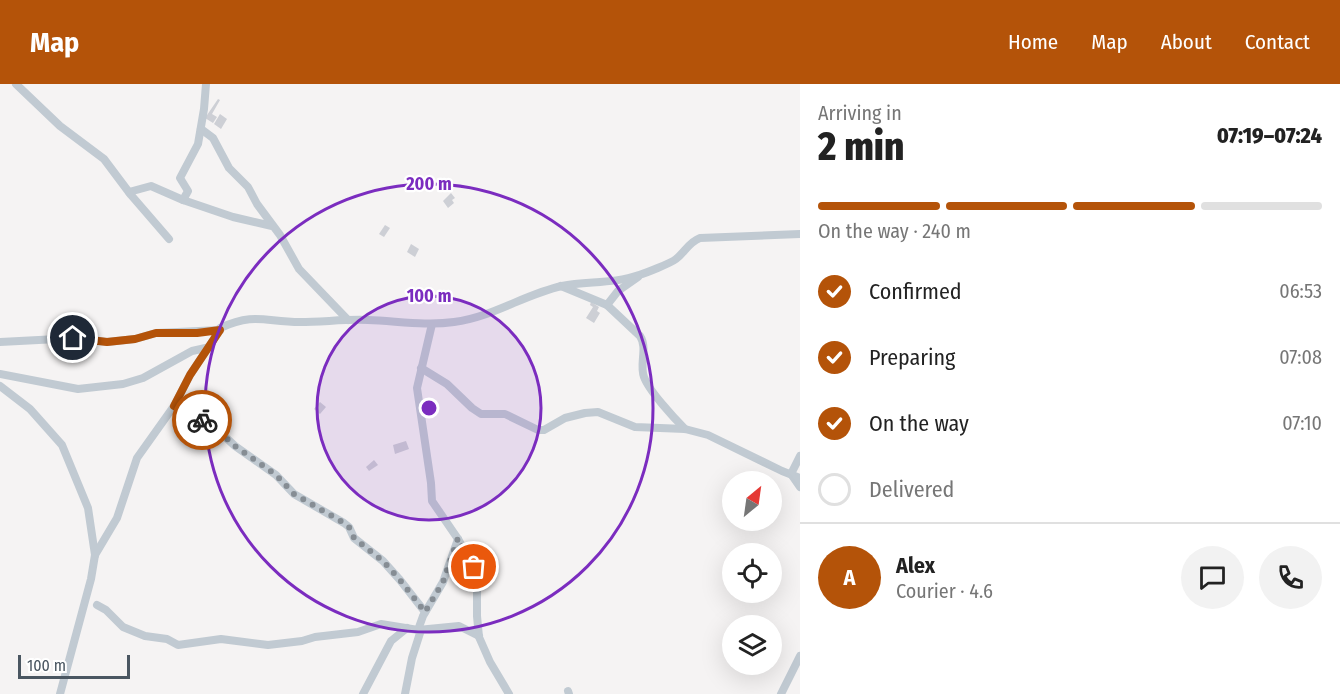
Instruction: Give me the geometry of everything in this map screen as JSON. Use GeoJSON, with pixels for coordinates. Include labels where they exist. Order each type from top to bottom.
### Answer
{"type":"FeatureCollection","features":[{"type":"Feature","properties":{"kind":"street"},"geometry":{"type":"LineString","coordinates":[[16,84],[60,126],[104,159],[169,239]]}},
{"type":"Feature","properties":{"kind":"street"},"geometry":{"type":"LineString","coordinates":[[183,200],[188,191],[180,178],[198,144],[206,84]]}},
{"type":"Feature","properties":{"kind":"street"},"geometry":{"type":"LineString","coordinates":[[201,129],[213,138],[230,168],[248,187],[257,204],[280,235],[299,269],[348,320]]}},
{"type":"Feature","properties":{"kind":"street"},"geometry":{"type":"LineString","coordinates":[[129,192],[151,186],[233,217],[272,226]]}},
{"type":"Feature","properties":{"kind":"street"},"geometry":{"type":"LineString","coordinates":[[607,304],[618,291],[640,275],[677,258],[696,238],[800,234]]}},
{"type":"Feature","properties":{"kind":"street"},"geometry":{"type":"LineString","coordinates":[[95,555],[117,518],[137,458],[174,406],[190,375],[220,328],[237,320],[248,318],[300,322],[348,320],[432,324],[456,322],[485,315],[561,286],[598,283],[640,275]]}},
{"type":"Feature","properties":{"kind":"street"},"geometry":{"type":"LineString","coordinates":[[561,286],[607,304],[642,339],[644,377],[668,412],[685,429]]}},
{"type":"Feature","properties":{"kind":"street"},"geometry":{"type":"LineString","coordinates":[[432,324],[417,388],[432,501],[458,538],[476,575],[479,636],[508,694]]}},
{"type":"Feature","properties":{"kind":"street"},"geometry":{"type":"LineString","coordinates":[[0,342],[73,338],[107,342],[135,339],[156,333],[197,333],[220,330]]}},
{"type":"Feature","properties":{"kind":"street"},"geometry":{"type":"LineString","coordinates":[[0,374],[71,389],[123,384],[143,378],[192,351],[210,347]]}},
{"type":"Feature","properties":{"kind":"street"},"geometry":{"type":"LineString","coordinates":[[422,368],[447,384],[481,414],[505,414],[542,431],[566,418],[594,412],[635,427],[685,429],[708,435],[800,478]]}},
{"type":"Feature","properties":{"kind":"street"},"geometry":{"type":"LineString","coordinates":[[0,386],[30,409],[62,445],[88,508],[95,555],[91,579],[60,694]]}},
{"type":"Feature","properties":{"kind":"street"},"geometry":{"type":"LineString","coordinates":[[174,406],[210,423],[235,446],[276,475],[294,494],[349,527],[354,538],[383,561],[425,612]]}},
{"type":"Feature","properties":{"kind":"street"},"geometry":{"type":"LineString","coordinates":[[791,474],[800,456]]}},
{"type":"Feature","properties":{"kind":"street"},"geometry":{"type":"LineString","coordinates":[[791,474],[800,487]]}},
{"type":"Feature","properties":{"kind":"street"},"geometry":{"type":"LineString","coordinates":[[405,694],[425,612],[443,582],[458,538]]}},
{"type":"Feature","properties":{"kind":"street"},"geometry":{"type":"LineString","coordinates":[[97,605],[106,610],[123,627],[145,636],[167,639],[178,645],[221,639],[268,645],[358,632],[381,624],[419,630],[459,626],[479,636]]}},
{"type":"Feature","properties":{"kind":"street"},"geometry":{"type":"LineString","coordinates":[[363,694],[391,641],[406,628]]}},
{"type":"Feature","properties":{"kind":"street"},"geometry":{"type":"LineString","coordinates":[[781,694],[800,656]]}},
{"type":"Feature","properties":{"kind":"building"},"geometry":{"type":"Polygon","coordinates":[[[218,99],[220,100],[212,114],[217,117],[213,123],[205,118],[218,99]]]}},
{"type":"Feature","properties":{"kind":"building"},"geometry":{"type":"Polygon","coordinates":[[[220,114],[227,119],[221,129],[214,124],[220,114]]]}},
{"type":"Feature","properties":{"kind":"building"},"geometry":{"type":"Polygon","coordinates":[[[451,193],[455,198],[452,200],[454,203],[448,208],[443,201],[451,193]]]}},
{"type":"Feature","properties":{"kind":"building"},"geometry":{"type":"Polygon","coordinates":[[[385,225],[390,228],[384,237],[379,234],[385,225]]]}},
{"type":"Feature","properties":{"kind":"building"},"geometry":{"type":"Polygon","coordinates":[[[411,244],[419,249],[415,257],[407,252],[411,244]]]}},
{"type":"Feature","properties":{"kind":"building"},"geometry":{"type":"Polygon","coordinates":[[[591,302],[599,307],[597,311],[600,313],[594,323],[586,318],[593,307],[590,305],[591,302]]]}},
{"type":"Feature","properties":{"kind":"building"},"geometry":{"type":"Polygon","coordinates":[[[320,402],[326,407],[320,414],[314,409],[320,402]]]}},
{"type":"Feature","properties":{"kind":"building"},"geometry":{"type":"Polygon","coordinates":[[[406,441],[409,449],[395,454],[393,445],[406,441]]]}},
{"type":"Feature","properties":{"kind":"building"},"geometry":{"type":"Polygon","coordinates":[[[374,460],[378,465],[369,471],[366,467],[374,460]]]}},
{"type":"Feature","properties":{"kind":"way so far"},"geometry":{"type":"LineString","coordinates":[[202,420],[210,423],[235,446],[276,475],[294,494],[349,527],[354,538],[383,561],[425,612],[443,582],[458,538],[474,567]]}},
{"type":"Feature","properties":{"kind":"route"},"geometry":{"type":"LineString","coordinates":[[73,338],[107,342],[135,339],[156,333],[197,333],[220,330],[190,375],[174,406],[202,420]]}}]}
